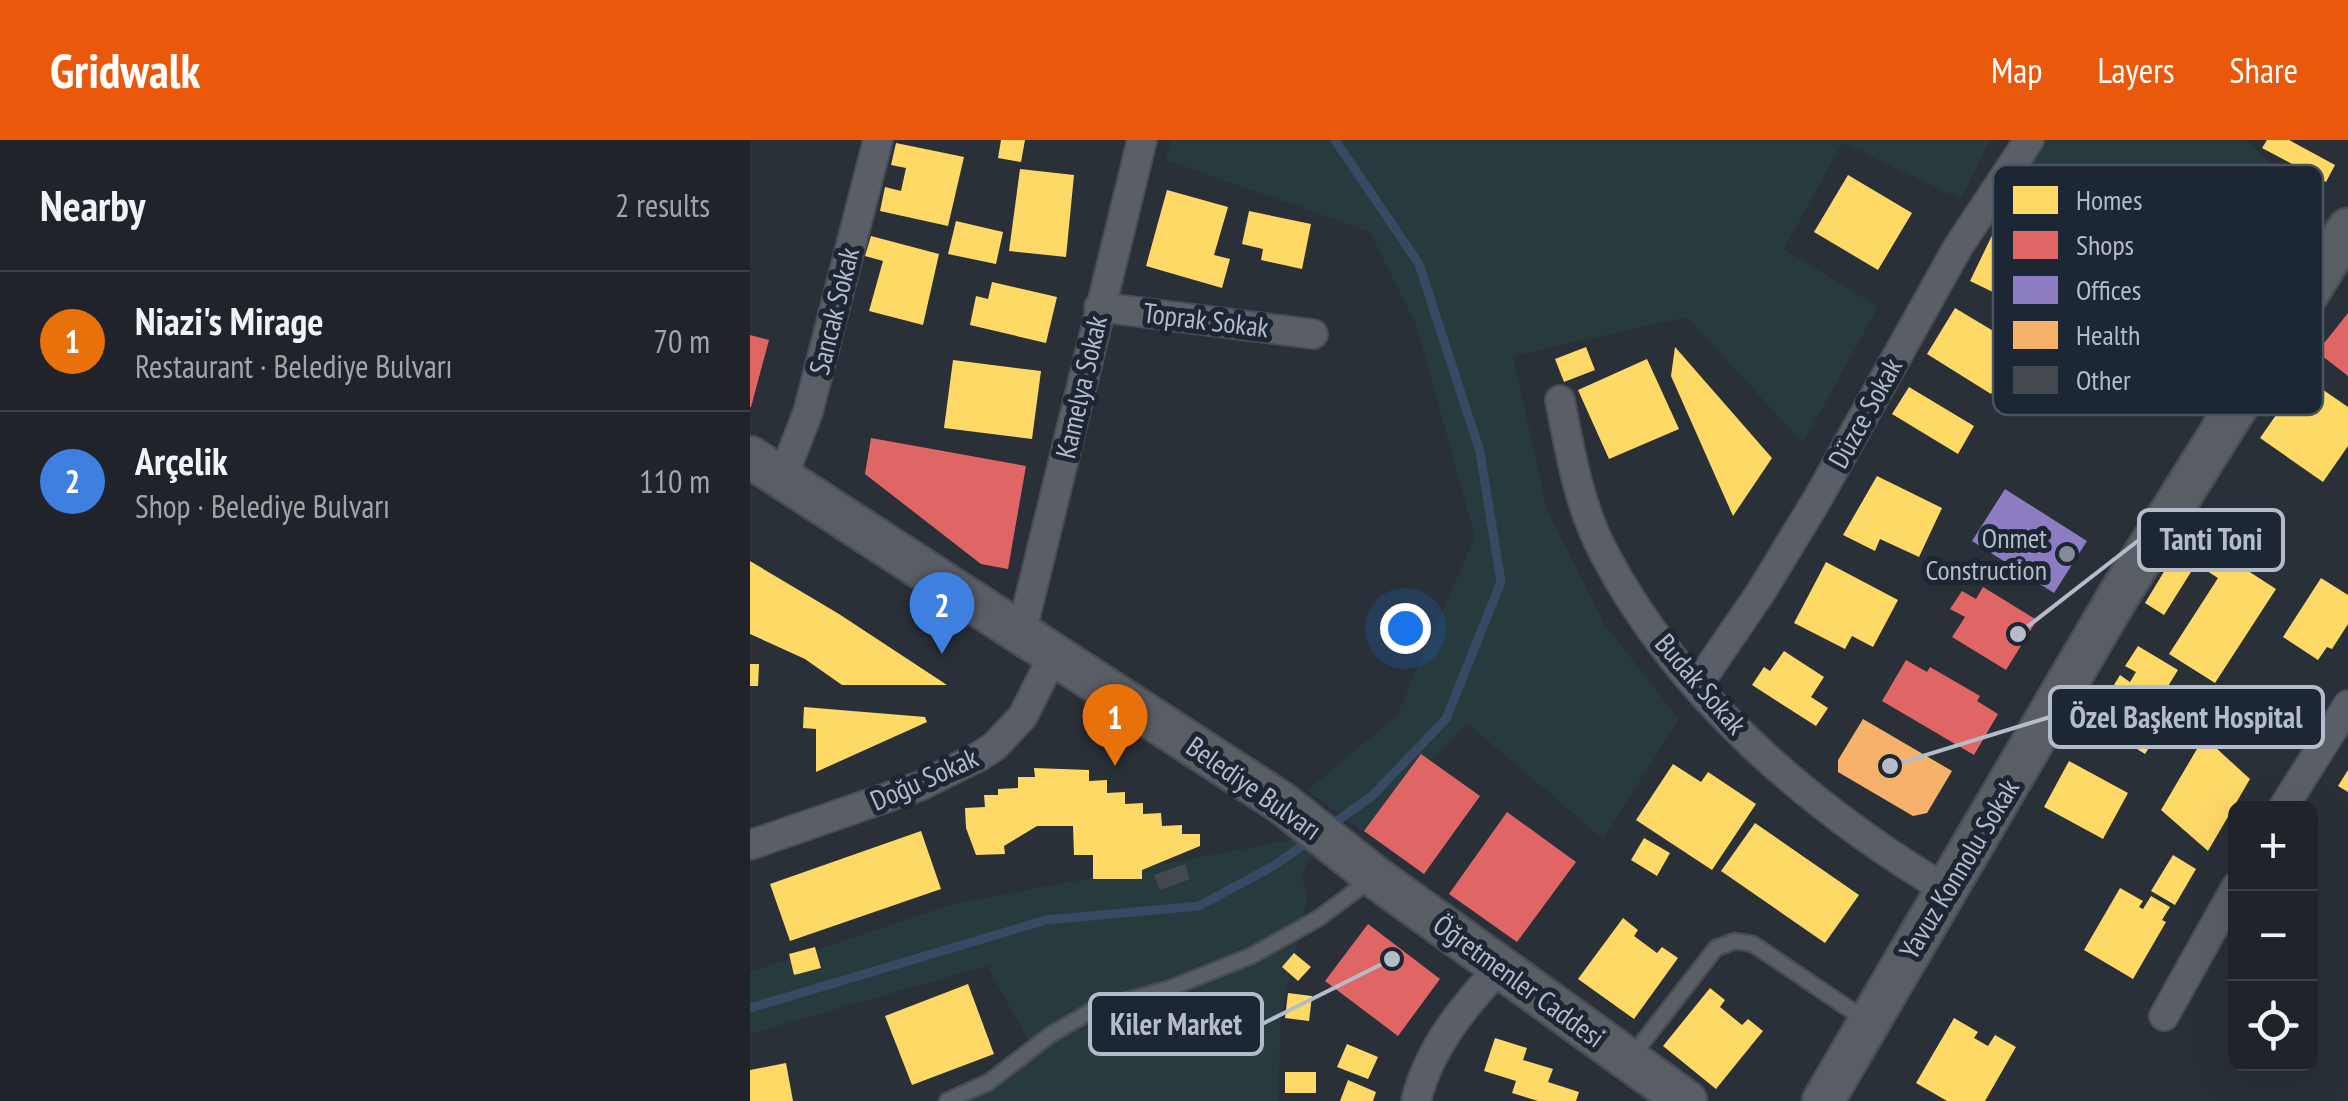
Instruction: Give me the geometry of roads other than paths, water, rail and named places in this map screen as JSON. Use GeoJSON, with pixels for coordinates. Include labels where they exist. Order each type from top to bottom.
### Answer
{"type":"FeatureCollection","features":[{"type":"Feature","properties":{"kind":"main road","name":"Yavuz Konnolu Sokak"},"geometry":{"type":"LineString","coordinates":[[2323,269],[2348,229]]}},
{"type":"Feature","properties":{"kind":"main road","name":"Yavuz Konnolu Sokak"},"geometry":{"type":"LineString","coordinates":[[1823,1101],[2117,598],[2232,415]]}},
{"type":"Feature","properties":{"kind":"main road","name":"Belediye Bulvarı"},"geometry":{"type":"LineString","coordinates":[[766,468],[1282,803],[1364,868]]}},
{"type":"Feature","properties":{"kind":"main road","name":"Öğretmenler Caddesi"},"geometry":{"type":"LineString","coordinates":[[1364,868],[1686,1101]]}},
{"type":"Feature","properties":{"kind":"street","name":"Sancak Sokak"},"geometry":{"type":"LineString","coordinates":[[766,468],[808,412],[878,140]]}},
{"type":"Feature","properties":{"kind":"street","name":"Kamelya Sokak"},"geometry":{"type":"LineString","coordinates":[[1037,645],[1099,306],[1142,140]]}},
{"type":"Feature","properties":{"kind":"street","name":"Düzce Sokak"},"geometry":{"type":"LineString","coordinates":[[2012,165],[2028,140]]}},
{"type":"Feature","properties":{"kind":"street","name":"Düzce Sokak"},"geometry":{"type":"LineString","coordinates":[[1698,684],[1790,545],[1958,247],[1993,194]]}},
{"type":"Feature","properties":{"kind":"street","name":"Toprak Sokak"},"geometry":{"type":"LineString","coordinates":[[1099,306],[1312,334]]}},
{"type":"Feature","properties":{"kind":"street","name":"Budak Sokak"},"geometry":{"type":"LineString","coordinates":[[1560,400],[1573,470],[1603,551],[1641,614],[1734,726],[1823,805],[1947,890]]}},
{"type":"Feature","properties":{"kind":"street","name":"Doğu Sokak"},"geometry":{"type":"LineString","coordinates":[[750,845],[920,786],[995,746],[1023,716],[1037,645]]}},
{"type":"Feature","properties":{"kind":"street"},"geometry":{"type":"LineString","coordinates":[[2287,801],[2348,705]]}},
{"type":"Feature","properties":{"kind":"street"},"geometry":{"type":"LineString","coordinates":[[2164,1016],[2233,891]]}},
{"type":"Feature","properties":{"kind":"street"},"geometry":{"type":"LineString","coordinates":[[1416,1101],[1435,1052],[1466,1004],[1501,966]]}},
{"type":"Feature","properties":{"kind":"lane"},"geometry":{"type":"LineString","coordinates":[[947,1101],[989,1082],[1050,1035],[1092,1010],[1168,989],[1251,956],[1319,918],[1364,868]]}},
{"type":"Feature","properties":{"kind":"lane"},"geometry":{"type":"LineString","coordinates":[[1629,1060],[1716,948],[1734,941],[1753,944],[1868,1022]]}},
{"type":"Feature","properties":{"kind":"waterway"},"geometry":{"type":"LineString","coordinates":[[1327,828],[1372,796],[1446,719],[1501,582],[1480,452],[1419,264],[1335,140]]}},
{"type":"Feature","properties":{"kind":"waterway"},"geometry":{"type":"LineString","coordinates":[[750,1008],[1046,920],[1199,906],[1275,865],[1310,840]]}},
{"type":"Feature","properties":{"kind":"place","name":"Onmet Construction"},"geometry":{"type":"Point","coordinates":[2067,554]}},
{"type":"Feature","properties":{"kind":"place","name":"Tanti Toni"},"geometry":{"type":"Point","coordinates":[2018,634]}},
{"type":"Feature","properties":{"kind":"place","name":"Arçelik"},"geometry":{"type":"Point","coordinates":[942,654]}},
{"type":"Feature","properties":{"kind":"place","name":"Niazi's Mirage"},"geometry":{"type":"Point","coordinates":[1115,766]}},
{"type":"Feature","properties":{"kind":"place","name":"Özel Başkent Hospital"},"geometry":{"type":"Point","coordinates":[1890,766]}},
{"type":"Feature","properties":{"kind":"place","name":"Kiler Market"},"geometry":{"type":"Point","coordinates":[1392,959]}}]}
